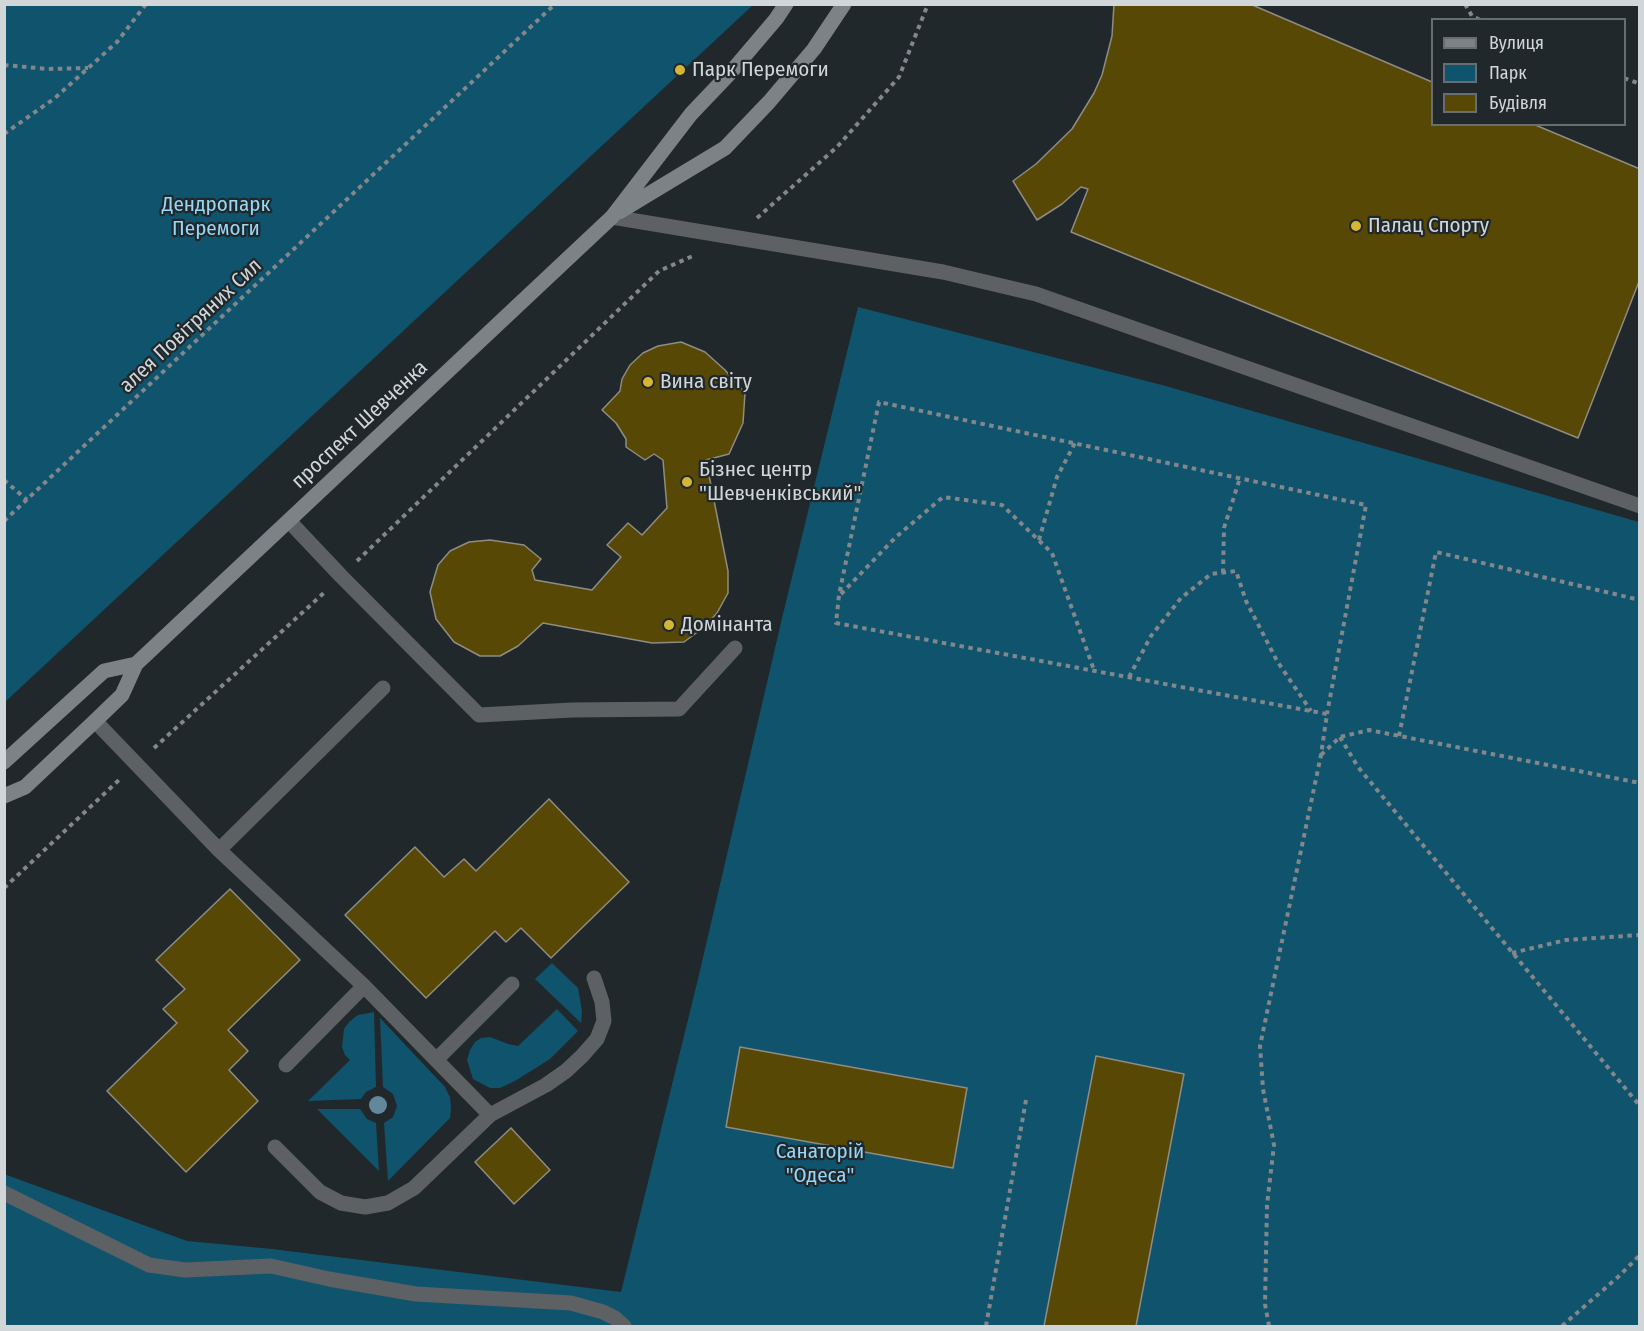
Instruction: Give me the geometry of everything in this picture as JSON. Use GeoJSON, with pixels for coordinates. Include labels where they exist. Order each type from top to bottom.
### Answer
{"type":"FeatureCollection","features":[{"type":"Feature","properties":{"kind":"main road","name":"проспект Шевченка"},"geometry":{"type":"LineString","coordinates":[[4,796],[25,787],[95,721],[122,695],[136,664],[612,217],[691,114],[731,72],[786,4]]}},
{"type":"Feature","properties":{"kind":"main road","name":"проспект Шевченка"},"geometry":{"type":"LineString","coordinates":[[612,217],[725,148],[769,102],[814,49],[844,4]]}},
{"type":"Feature","properties":{"kind":"main road"},"geometry":{"type":"LineString","coordinates":[[4,762],[104,671],[136,664]]}},
{"type":"Feature","properties":{"kind":"lane"},"geometry":{"type":"LineString","coordinates":[[612,217],[943,272],[1036,294],[1640,506]]}},
{"type":"Feature","properties":{"kind":"lane"},"geometry":{"type":"LineString","coordinates":[[289,521],[479,715],[572,710],[679,709],[735,648]]}},
{"type":"Feature","properties":{"kind":"lane"},"geometry":{"type":"LineString","coordinates":[[219,850],[383,688]]}},
{"type":"Feature","properties":{"kind":"lane"},"geometry":{"type":"LineString","coordinates":[[95,721],[219,850],[364,987],[490,1115]]}},
{"type":"Feature","properties":{"kind":"lane"},"geometry":{"type":"LineString","coordinates":[[274,1147],[320,1192],[341,1203],[365,1207],[388,1203],[414,1188],[490,1115],[546,1085],[582,1056],[597,1039],[604,1021],[602,1002],[594,978]]}},
{"type":"Feature","properties":{"kind":"lane"},"geometry":{"type":"LineString","coordinates":[[436,1060],[512,984]]}},
{"type":"Feature","properties":{"kind":"lane"},"geometry":{"type":"LineString","coordinates":[[286,1065],[364,987]]}},
{"type":"Feature","properties":{"kind":"lane"},"geometry":{"type":"LineString","coordinates":[[4,1193],[149,1265],[185,1270],[272,1266],[329,1279],[416,1294],[571,1303],[603,1312],[624,1326]]}},
{"type":"Feature","properties":{"kind":"path"},"geometry":{"type":"LineString","coordinates":[[4,134],[55,98],[117,42],[146,4]]}},
{"type":"Feature","properties":{"kind":"path","name":"алея Повітряних Сил"},"geometry":{"type":"LineString","coordinates":[[4,521],[555,4]]}},
{"type":"Feature","properties":{"kind":"path"},"geometry":{"type":"LineString","coordinates":[[4,888],[341,576],[660,271],[735,237],[837,147],[899,77],[928,4]]}},
{"type":"Feature","properties":{"kind":"path"},"geometry":{"type":"LineString","coordinates":[[1465,4],[1472,16],[1476,18]]}},
{"type":"Feature","properties":{"kind":"path"},"geometry":{"type":"LineString","coordinates":[[4,65],[48,69],[88,68]]}},
{"type":"Feature","properties":{"kind":"path"},"geometry":{"type":"LineString","coordinates":[[1269,1326],[1266,1304],[1267,1205],[1274,1145],[1263,1089],[1260,1046],[1322,755],[1327,714],[1366,505],[879,402],[839,595],[836,623],[1327,714]]}},
{"type":"Feature","properties":{"kind":"path"},"geometry":{"type":"LineString","coordinates":[[1039,540],[1057,477],[1075,443]]}},
{"type":"Feature","properties":{"kind":"path"},"geometry":{"type":"LineString","coordinates":[[1223,573],[1224,528],[1240,478]]}},
{"type":"Feature","properties":{"kind":"path"},"geometry":{"type":"LineString","coordinates":[[4,480],[27,500]]}},
{"type":"Feature","properties":{"kind":"path"},"geometry":{"type":"LineString","coordinates":[[839,595],[896,537],[943,496],[1002,505],[1052,553],[1094,671]]}},
{"type":"Feature","properties":{"kind":"path"},"geometry":{"type":"LineString","coordinates":[[1399,736],[1436,552],[1640,600]]}},
{"type":"Feature","properties":{"kind":"path"},"geometry":{"type":"LineString","coordinates":[[1129,677],[1151,636],[1182,598],[1211,574],[1236,571],[1246,601],[1277,661],[1311,711]]}},
{"type":"Feature","properties":{"kind":"path"},"geometry":{"type":"LineString","coordinates":[[1322,755],[1340,737],[1369,729],[1640,783]]}},
{"type":"Feature","properties":{"kind":"path"},"geometry":{"type":"LineString","coordinates":[[1340,737],[1358,767],[1640,1106]]}},
{"type":"Feature","properties":{"kind":"path"},"geometry":{"type":"LineString","coordinates":[[1512,953],[1566,940],[1640,935]]}},
{"type":"Feature","properties":{"kind":"path"},"geometry":{"type":"LineString","coordinates":[[986,1326],[1026,1100]]}},
{"type":"Feature","properties":{"kind":"path"},"geometry":{"type":"LineString","coordinates":[[1562,1326],[1640,1255]]}},
{"type":"Feature","properties":{"kind":"green space","name":"Дендропарк Перемоги"},"geometry":{"type":"Polygon","coordinates":[[[5,4],[753,4],[753,5],[5,702],[5,4]]]}},
{"type":"Feature","properties":{"kind":"green space","name":"Санаторій \"Одеса\""},"geometry":{"type":"Polygon","coordinates":[[[858,307],[1162,385],[1639,522],[1639,1326],[5,1326],[4,1174],[187,1241],[272,1249],[621,1292],[858,307]]]}},
{"type":"Feature","properties":{"kind":"green space"},"geometry":{"type":"Polygon","coordinates":[[[552,963],[578,988],[582,1011],[581,1023],[535,979],[552,963]]]}},
{"type":"Feature","properties":{"kind":"green space"},"geometry":{"type":"Polygon","coordinates":[[[557,1009],[578,1031],[550,1059],[500,1088],[490,1088],[473,1079],[467,1060],[475,1042],[481,1038],[490,1037],[518,1046],[557,1009]]]}},
{"type":"Feature","properties":{"kind":"green space"},"geometry":{"type":"Polygon","coordinates":[[[374,1012],[376,1087],[366,1092],[361,1099],[308,1101],[350,1060],[342,1047],[344,1029],[349,1022],[358,1015],[374,1012]]]}},
{"type":"Feature","properties":{"kind":"green space"},"geometry":{"type":"Polygon","coordinates":[[[380,1018],[445,1087],[450,1097],[451,1108],[450,1118],[388,1181],[384,1123],[393,1117],[397,1106],[393,1094],[383,1087],[380,1018]]]}},
{"type":"Feature","properties":{"kind":"green space"},"geometry":{"type":"Polygon","coordinates":[[[317,1109],[360,1109],[367,1119],[376,1123],[379,1171],[317,1109]]]}},
{"type":"Feature","properties":{"kind":"building","name":"Палац Спорту"},"geometry":{"type":"Polygon","coordinates":[[[1114,4],[1250,4],[1431,82],[1431,126],[1538,126],[1640,169],[1640,279],[1578,438],[1071,232],[1088,189],[1081,187],[1062,204],[1037,220],[1013,181],[1036,164],[1072,129],[1102,75],[1112,36],[1114,4]]]}},
{"type":"Feature","properties":{"kind":"building"},"geometry":{"type":"Polygon","coordinates":[[[681,342],[705,352],[745,393],[743,423],[729,454],[706,460],[728,571],[728,593],[717,613],[703,628],[684,642],[652,643],[543,623],[518,646],[500,656],[480,656],[454,642],[436,619],[430,592],[438,565],[450,551],[469,542],[490,540],[524,545],[541,559],[532,570],[535,580],[592,590],[621,557],[607,545],[628,523],[642,535],[667,508],[663,460],[654,454],[645,460],[626,447],[626,439],[616,423],[602,410],[620,391],[622,379],[630,365],[643,353],[658,346],[681,342]]]}},
{"type":"Feature","properties":{"kind":"building"},"geometry":{"type":"Polygon","coordinates":[[[549,799],[629,882],[551,958],[521,928],[506,942],[495,931],[426,998],[345,915],[415,847],[444,877],[464,859],[476,871],[549,799]]]}},
{"type":"Feature","properties":{"kind":"building"},"geometry":{"type":"Polygon","coordinates":[[[230,889],[300,960],[228,1030],[248,1051],[229,1070],[258,1101],[186,1172],[107,1091],[177,1023],[163,1009],[185,989],[156,960],[230,889]]]}},
{"type":"Feature","properties":{"kind":"building"},"geometry":{"type":"Polygon","coordinates":[[[740,1047],[967,1088],[953,1168],[726,1127],[740,1047]]]}},
{"type":"Feature","properties":{"kind":"building"},"geometry":{"type":"Polygon","coordinates":[[[1096,1056],[1184,1074],[1136,1326],[1044,1326],[1096,1056]]]}},
{"type":"Feature","properties":{"kind":"building"},"geometry":{"type":"Polygon","coordinates":[[[511,1128],[550,1170],[514,1204],[475,1162],[511,1128]]]}},
{"type":"Feature","properties":{"kind":"place","name":"Парк Перемоги"},"geometry":{"type":"Point","coordinates":[680,70]}},
{"type":"Feature","properties":{"kind":"place","name":"Палац Спорту"},"geometry":{"type":"Point","coordinates":[1356,226]}},
{"type":"Feature","properties":{"kind":"place","name":"Вина світу"},"geometry":{"type":"Point","coordinates":[648,382]}},
{"type":"Feature","properties":{"kind":"place","name":"Бізнес центр \"Шевченківський\""},"geometry":{"type":"Point","coordinates":[687,482]}},
{"type":"Feature","properties":{"kind":"place","name":"Домінанта"},"geometry":{"type":"Point","coordinates":[669,625]}}]}
